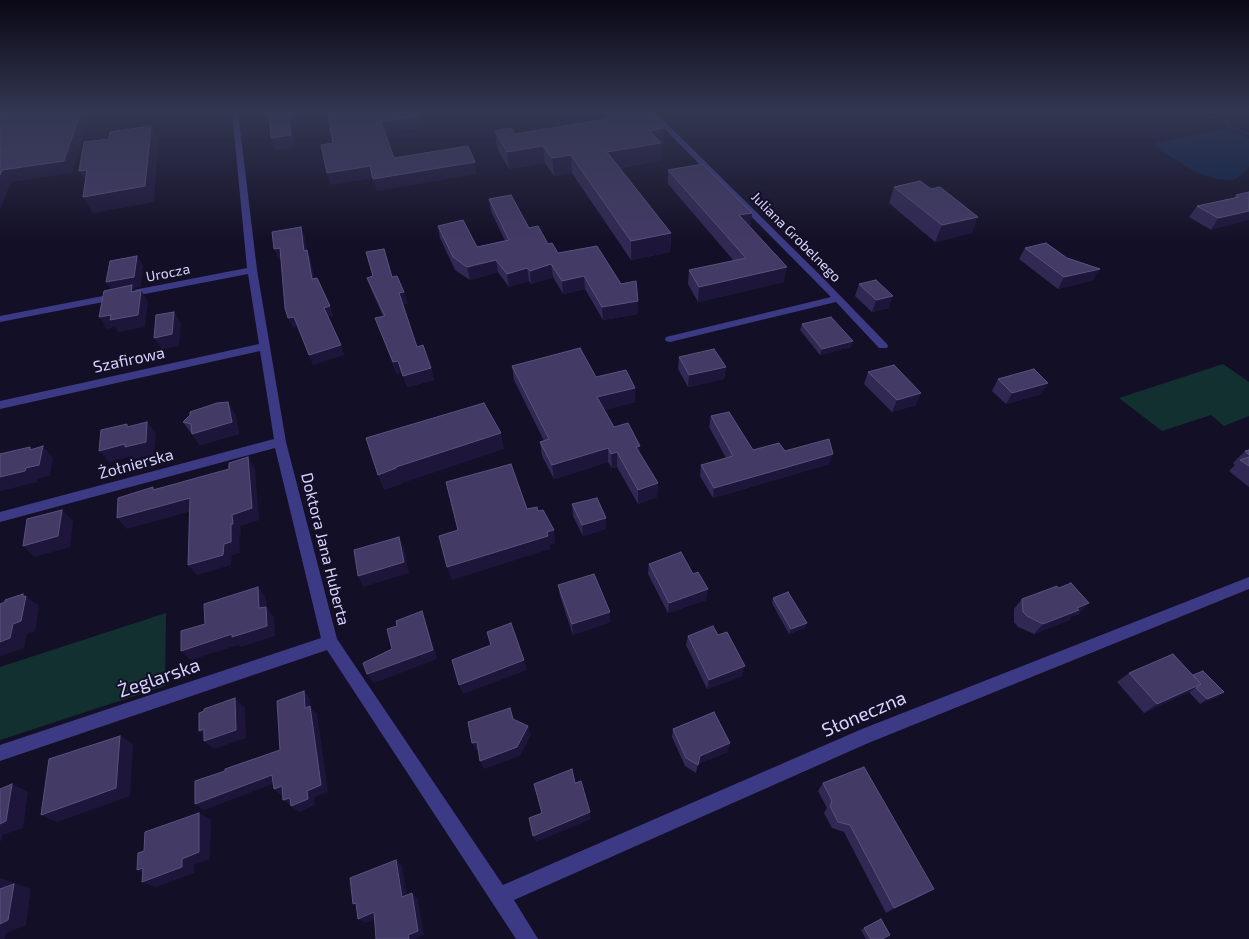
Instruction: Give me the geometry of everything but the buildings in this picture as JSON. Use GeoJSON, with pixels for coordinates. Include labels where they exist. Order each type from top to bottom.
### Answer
{"type":"FeatureCollection","features":[{"type":"Feature","properties":{"kind":"street","name":"Doktora Jana Huberta"},"geometry":{"type":"LineString","coordinates":[[240,155],[252,270],[280,442],[330,642],[528,939]]}},
{"type":"Feature","properties":{"kind":"street","name":"Juliana Grobelnego"},"geometry":{"type":"LineString","coordinates":[[694,155],[820,279],[883,346]]}},
{"type":"Feature","properties":{"kind":"street","name":"Urocza"},"geometry":{"type":"LineString","coordinates":[[0,319],[252,270]]}},
{"type":"Feature","properties":{"kind":"street","name":"Juliana Grobelnego"},"geometry":{"type":"LineString","coordinates":[[670,340],[837,299]]}},
{"type":"Feature","properties":{"kind":"street","name":"Szafirowa"},"geometry":{"type":"LineString","coordinates":[[0,405],[264,346]]}},
{"type":"Feature","properties":{"kind":"street","name":"Żołnierska"},"geometry":{"type":"LineString","coordinates":[[0,517],[280,442]]}},
{"type":"Feature","properties":{"kind":"street","name":"Słoneczna"},"geometry":{"type":"LineString","coordinates":[[501,896],[862,737],[1249,583]]}},
{"type":"Feature","properties":{"kind":"street","name":"Żeglarska"},"geometry":{"type":"LineString","coordinates":[[0,752],[330,642]]}},
{"type":"Feature","properties":{"kind":"green space"},"geometry":{"type":"Polygon","coordinates":[[[1223,364],[1249,382],[1249,416],[1224,426],[1211,415],[1162,431],[1119,398],[1223,364]]]}},
{"type":"Feature","properties":{"kind":"green space"},"geometry":{"type":"Polygon","coordinates":[[[166,613],[165,686],[0,740],[0,667],[166,613]]]}},
{"type":"Feature","properties":{"kind":"water"},"geometry":{"type":"Polygon","coordinates":[[[1168,155],[1249,155],[1249,167],[1237,178],[1231,180],[1217,179],[1195,172],[1168,155]]]}}]}
